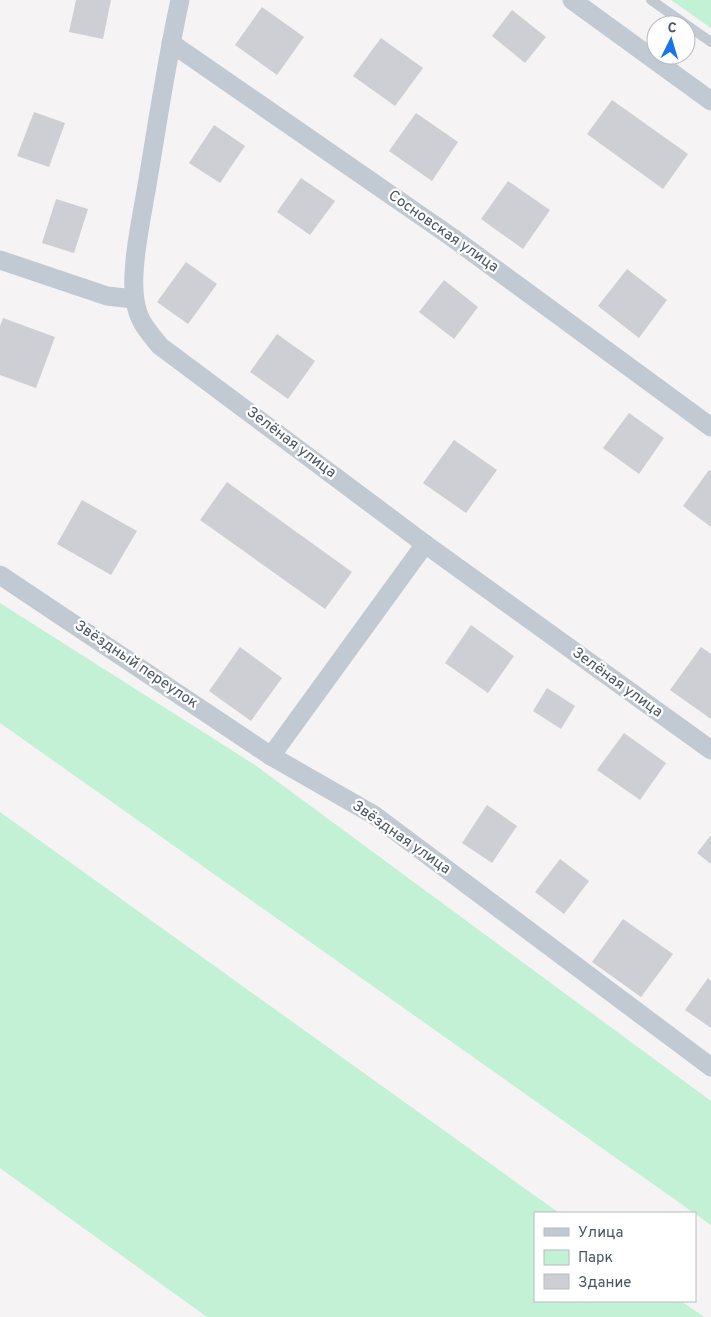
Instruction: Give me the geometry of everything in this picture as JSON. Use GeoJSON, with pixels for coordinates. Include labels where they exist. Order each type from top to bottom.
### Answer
{"type":"FeatureCollection","features":[{"type":"Feature","properties":{"kind":"street","name":"Зелёная улица"},"geometry":{"type":"LineString","coordinates":[[180,0],[171,43],[134,271],[134,299],[141,323],[160,346],[425,544],[711,750]]}},
{"type":"Feature","properties":{"kind":"street"},"geometry":{"type":"LineString","coordinates":[[572,0],[711,101]]}},
{"type":"Feature","properties":{"kind":"street","name":"Сосновская улица"},"geometry":{"type":"LineString","coordinates":[[171,43],[453,238],[711,427]]}},
{"type":"Feature","properties":{"kind":"street"},"geometry":{"type":"LineString","coordinates":[[0,260],[107,296],[134,299]]}},
{"type":"Feature","properties":{"kind":"street"},"geometry":{"type":"LineString","coordinates":[[271,756],[425,544]]}},
{"type":"Feature","properties":{"kind":"street","name":"Звёздный переулок"},"geometry":{"type":"LineString","coordinates":[[0,575],[271,756]]}},
{"type":"Feature","properties":{"kind":"street","name":"Звёздная улица"},"geometry":{"type":"LineString","coordinates":[[271,756],[374,815],[711,1067]]}},
{"type":"Feature","properties":{"kind":"lane"},"geometry":{"type":"LineString","coordinates":[[651,0],[711,42]]}},
{"type":"Feature","properties":{"kind":"green space"},"geometry":{"type":"Polygon","coordinates":[[[671,0],[711,0],[711,28],[696,18],[696,15],[692,15],[671,0]]]}},
{"type":"Feature","properties":{"kind":"green space"},"geometry":{"type":"Polygon","coordinates":[[[0,603],[255,765],[711,1101],[711,1225],[696,1214],[696,1212],[693,1212],[0,723],[0,603]]]}},
{"type":"Feature","properties":{"kind":"green space"},"geometry":{"type":"Polygon","coordinates":[[[0,812],[558,1212],[534,1212],[534,1302],[682,1302],[704,1317],[207,1317],[0,1168],[0,812]]]}},
{"type":"Feature","properties":{"kind":"building"},"geometry":{"type":"Polygon","coordinates":[[[76,0],[111,0],[103,39],[69,32],[76,0]]]}},
{"type":"Feature","properties":{"kind":"building"},"geometry":{"type":"Polygon","coordinates":[[[262,7],[304,37],[277,75],[235,45],[262,7]]]}},
{"type":"Feature","properties":{"kind":"building"},"geometry":{"type":"Polygon","coordinates":[[[512,10],[546,37],[525,63],[492,36],[512,10]]]}},
{"type":"Feature","properties":{"kind":"building"},"geometry":{"type":"Polygon","coordinates":[[[381,38],[423,68],[395,106],[353,76],[381,38]]]}},
{"type":"Feature","properties":{"kind":"building"},"geometry":{"type":"Polygon","coordinates":[[[612,100],[688,154],[663,189],[587,134],[612,100]]]}},
{"type":"Feature","properties":{"kind":"building"},"geometry":{"type":"Polygon","coordinates":[[[34,112],[65,123],[49,167],[17,156],[34,112]]]}},
{"type":"Feature","properties":{"kind":"building"},"geometry":{"type":"Polygon","coordinates":[[[416,113],[458,142],[432,181],[389,151],[416,113]]]}},
{"type":"Feature","properties":{"kind":"building"},"geometry":{"type":"Polygon","coordinates":[[[214,125],[245,146],[220,183],[189,163],[214,125]]]}},
{"type":"Feature","properties":{"kind":"building"},"geometry":{"type":"Polygon","coordinates":[[[301,178],[335,201],[310,235],[277,212],[301,178]]]}},
{"type":"Feature","properties":{"kind":"building"},"geometry":{"type":"Polygon","coordinates":[[[508,181],[550,210],[523,249],[481,219],[508,181]]]}},
{"type":"Feature","properties":{"kind":"building"},"geometry":{"type":"Polygon","coordinates":[[[56,199],[88,209],[74,253],[42,243],[56,199]]]}},
{"type":"Feature","properties":{"kind":"building"},"geometry":{"type":"Polygon","coordinates":[[[186,262],[217,284],[188,324],[157,302],[186,262]]]}},
{"type":"Feature","properties":{"kind":"building"},"geometry":{"type":"Polygon","coordinates":[[[627,269],[667,300],[639,338],[598,306],[627,269]]]}},
{"type":"Feature","properties":{"kind":"building"},"geometry":{"type":"Polygon","coordinates":[[[444,280],[478,307],[454,339],[419,312],[444,280]]]}},
{"type":"Feature","properties":{"kind":"building"},"geometry":{"type":"Polygon","coordinates":[[[3,318],[55,337],[36,388],[0,375],[0,326],[3,318]]]}},
{"type":"Feature","properties":{"kind":"building"},"geometry":{"type":"Polygon","coordinates":[[[277,334],[315,361],[288,399],[250,372],[277,334]]]}},
{"type":"Feature","properties":{"kind":"building"},"geometry":{"type":"Polygon","coordinates":[[[629,413],[664,438],[639,474],[603,448],[629,413]]]}},
{"type":"Feature","properties":{"kind":"building"},"geometry":{"type":"Polygon","coordinates":[[[454,440],[497,470],[466,513],[423,483],[454,440]]]}},
{"type":"Feature","properties":{"kind":"building"},"geometry":{"type":"Polygon","coordinates":[[[709,470],[711,471],[711,527],[683,506],[709,470]]]}},
{"type":"Feature","properties":{"kind":"building"},"geometry":{"type":"Polygon","coordinates":[[[227,482],[352,572],[325,609],[200,520],[227,482]]]}},
{"type":"Feature","properties":{"kind":"building"},"geometry":{"type":"Polygon","coordinates":[[[82,500],[137,531],[111,575],[57,544],[82,500]]]}},
{"type":"Feature","properties":{"kind":"building"},"geometry":{"type":"Polygon","coordinates":[[[471,625],[514,656],[488,693],[445,663],[471,625]]]}},
{"type":"Feature","properties":{"kind":"building"},"geometry":{"type":"Polygon","coordinates":[[[240,647],[282,678],[251,721],[209,691],[240,647]]]}},
{"type":"Feature","properties":{"kind":"building"},"geometry":{"type":"Polygon","coordinates":[[[701,647],[711,654],[711,719],[670,690],[701,647]]]}},
{"type":"Feature","properties":{"kind":"building"},"geometry":{"type":"Polygon","coordinates":[[[547,688],[575,706],[561,729],[533,711],[547,688]]]}},
{"type":"Feature","properties":{"kind":"building"},"geometry":{"type":"Polygon","coordinates":[[[624,733],[666,763],[640,800],[597,770],[624,733]]]}},
{"type":"Feature","properties":{"kind":"building"},"geometry":{"type":"Polygon","coordinates":[[[487,805],[517,826],[492,863],[462,843],[487,805]]]}},
{"type":"Feature","properties":{"kind":"building"},"geometry":{"type":"Polygon","coordinates":[[[711,835],[711,864],[697,853],[711,835]]]}},
{"type":"Feature","properties":{"kind":"building"},"geometry":{"type":"Polygon","coordinates":[[[560,859],[589,881],[564,914],[535,892],[560,859]]]}},
{"type":"Feature","properties":{"kind":"building"},"geometry":{"type":"Polygon","coordinates":[[[623,919],[673,954],[641,997],[592,962],[623,919]]]}},
{"type":"Feature","properties":{"kind":"building"},"geometry":{"type":"Polygon","coordinates":[[[708,978],[711,981],[711,1028],[685,1010],[708,978]]]}}]}
